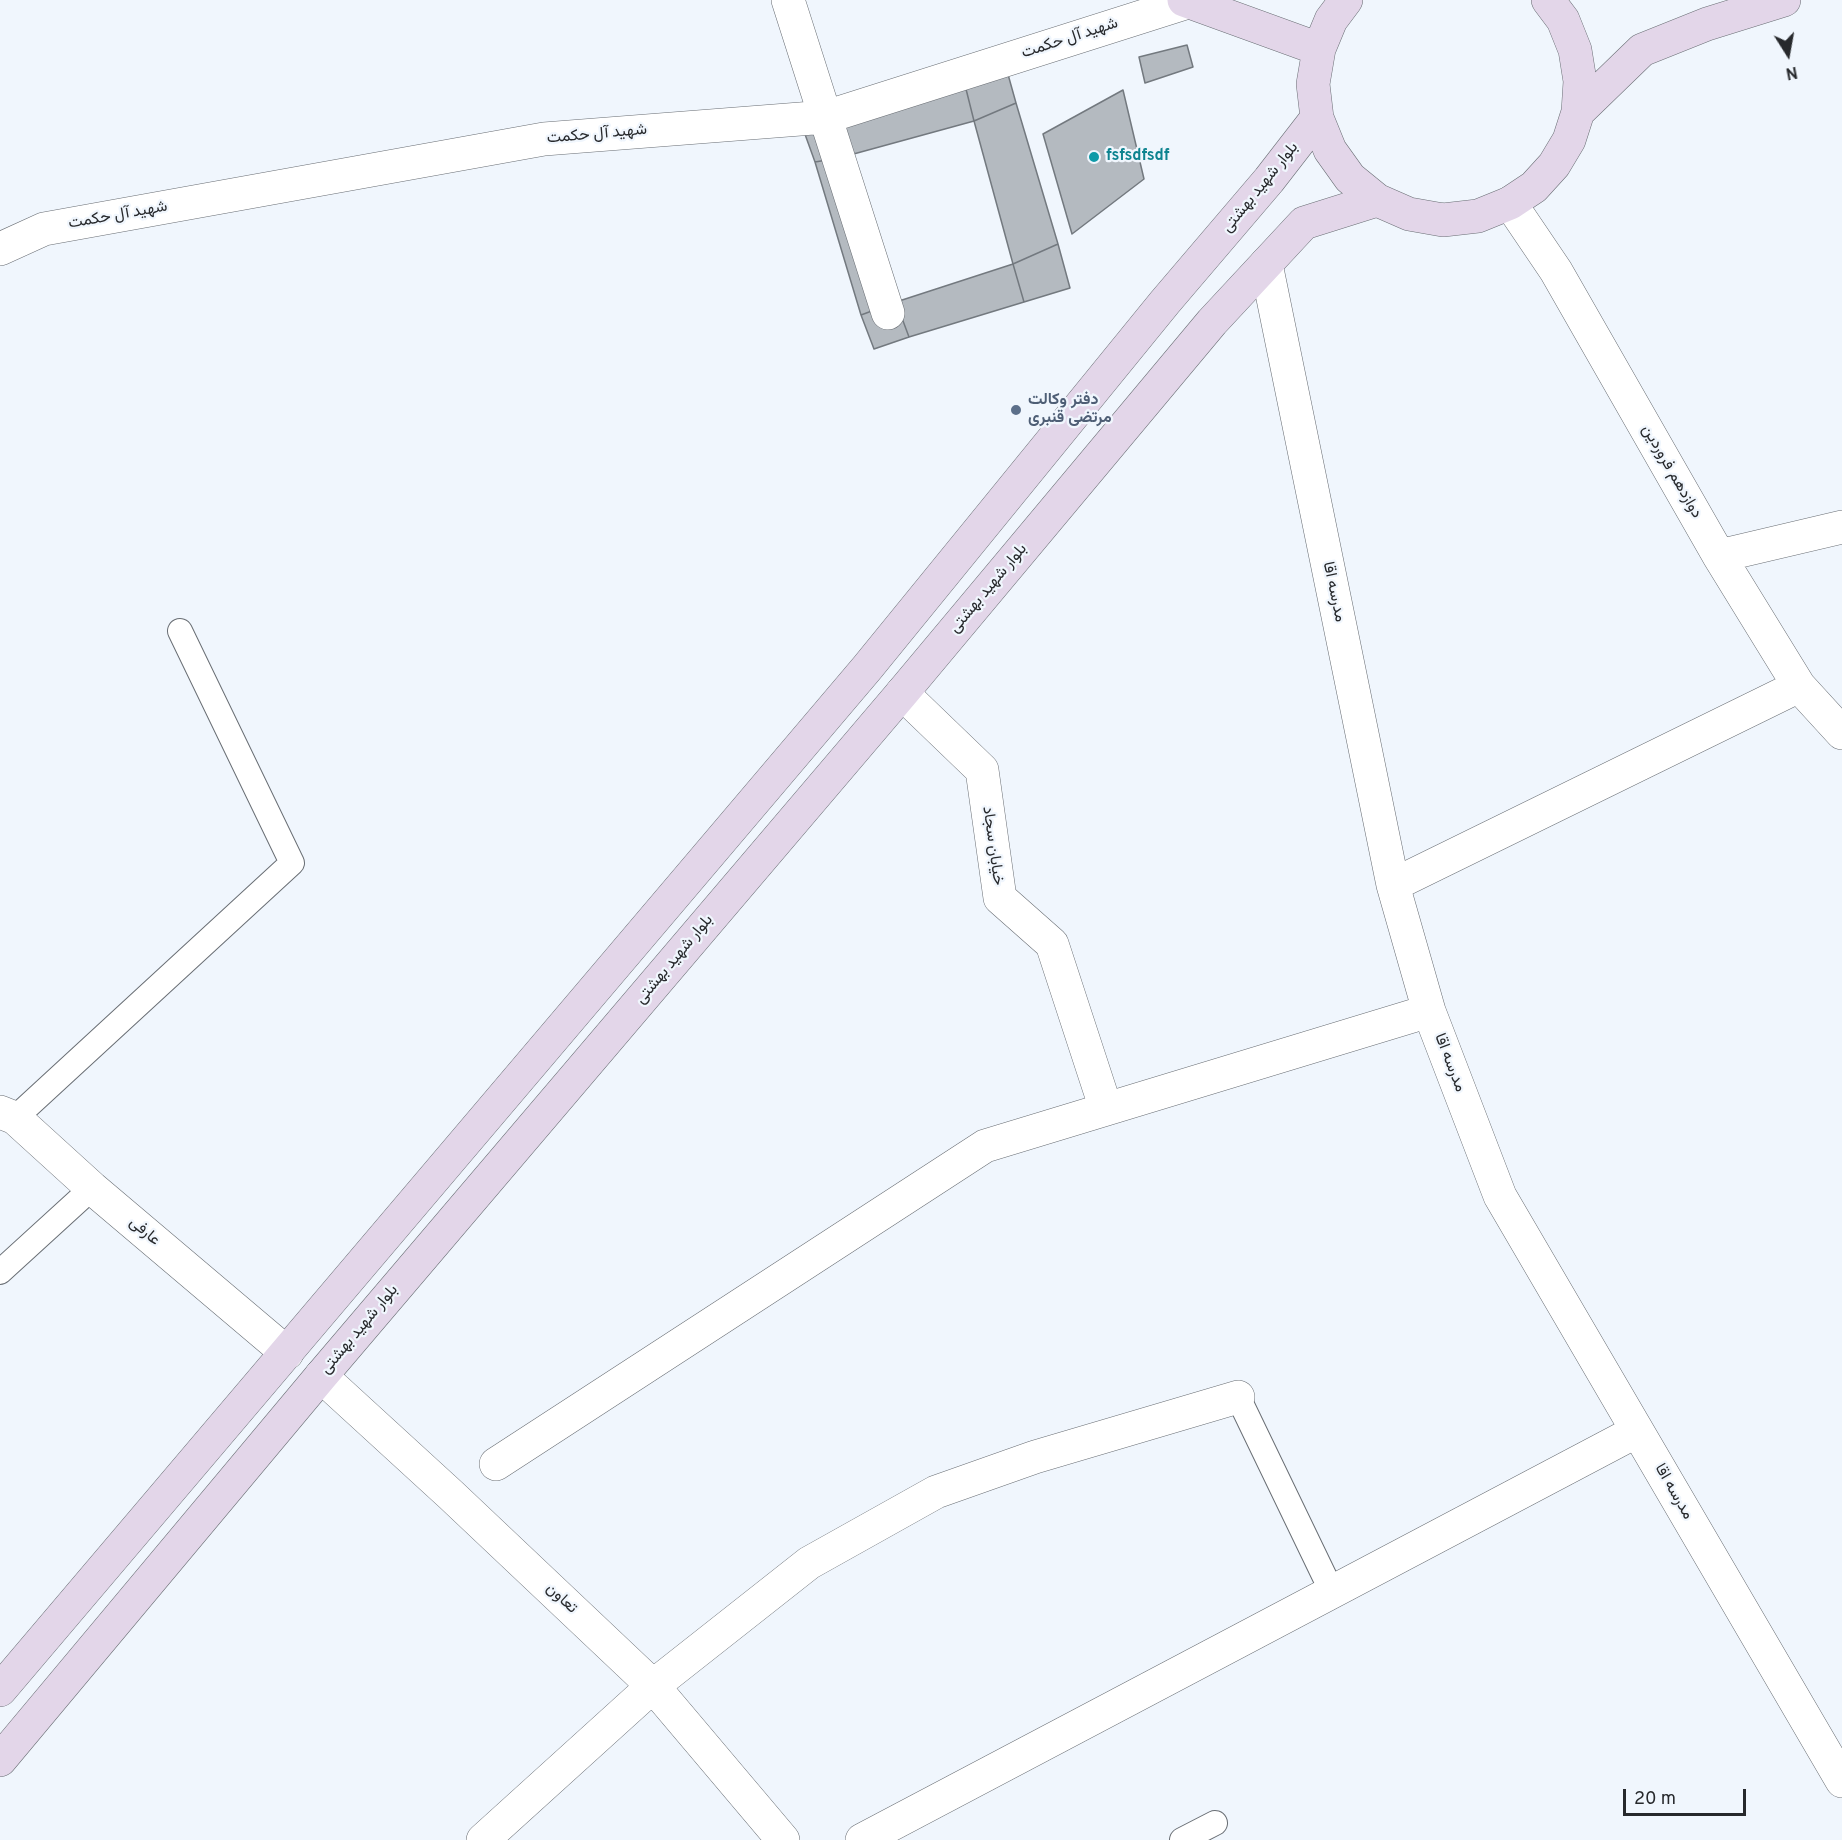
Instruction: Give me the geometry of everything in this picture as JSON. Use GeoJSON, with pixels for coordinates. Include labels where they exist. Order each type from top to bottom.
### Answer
{"type":"FeatureCollection","features":[{"type":"Feature","properties":{"kind":"main road"},"geometry":{"type":"LineString","coordinates":[[1346,0],[1332,20],[1319,49],[1313,84],[1317,118],[1330,150],[1350,178],[1377,200],[1409,214],[1443,220],[1478,216],[1510,203],[1534,187],[1554,165],[1569,140],[1578,112],[1580,81],[1575,50],[1563,20],[1548,0]]}},
{"type":"Feature","properties":{"kind":"main road"},"geometry":{"type":"LineString","coordinates":[[1578,112],[1642,50],[1707,24],[1784,0]]}},
{"type":"Feature","properties":{"kind":"main road"},"geometry":{"type":"LineString","coordinates":[[1186,1],[1319,49]]}},
{"type":"Feature","properties":{"kind":"main road","name":"بلوار شهید بهشتی"},"geometry":{"type":"LineString","coordinates":[[0,1690],[867,668],[1166,302],[1269,180],[1317,118]]}},
{"type":"Feature","properties":{"kind":"main road","name":"بلوار شهید بهشتی"},"geometry":{"type":"LineString","coordinates":[[0,1760],[321,1376],[902,693],[1205,332],[1304,223],[1377,200]]}},
{"type":"Feature","properties":{"kind":"street"},"geometry":{"type":"LineString","coordinates":[[788,0],[888,313]]}},
{"type":"Feature","properties":{"kind":"street","name":"شهید آل حکمت"},"geometry":{"type":"LineString","coordinates":[[0,249],[44,229],[544,139],[826,117],[1186,1]]}},
{"type":"Feature","properties":{"kind":"street","name":"دوازدهم فروردین"},"geometry":{"type":"LineString","coordinates":[[1510,203],[1556,271],[1719,556],[1799,686],[1842,733]]}},
{"type":"Feature","properties":{"kind":"street","name":"مدرسه اقا"},"geometry":{"type":"LineString","coordinates":[[1266,264],[1393,885],[1429,1011],[1500,1196],[1842,1781]]}},
{"type":"Feature","properties":{"kind":"street"},"geometry":{"type":"LineString","coordinates":[[1719,556],[1842,527]]}},
{"type":"Feature","properties":{"kind":"street"},"geometry":{"type":"LineString","coordinates":[[1393,885],[1799,686]]}},
{"type":"Feature","properties":{"kind":"street","name":"خیابان سجاد"},"geometry":{"type":"LineString","coordinates":[[902,693],[982,770],[1000,897],[1052,944],[1106,1109]]}},
{"type":"Feature","properties":{"kind":"street"},"geometry":{"type":"LineString","coordinates":[[496,1464],[985,1146],[1429,1011]]}},
{"type":"Feature","properties":{"kind":"street","name":"عارفی"},"geometry":{"type":"LineString","coordinates":[[7,1115],[287,1353]]}},
{"type":"Feature","properties":{"kind":"street","name":"تعاون"},"geometry":{"type":"LineString","coordinates":[[321,1376],[452,1495],[653,1686],[783,1840]]}},
{"type":"Feature","properties":{"kind":"street"},"geometry":{"type":"LineString","coordinates":[[483,1840],[653,1686],[809,1563],[936,1492],[1035,1457],[1238,1397]]}},
{"type":"Feature","properties":{"kind":"street"},"geometry":{"type":"LineString","coordinates":[[862,1840],[1638,1431]]}},
{"type":"Feature","properties":{"kind":"lane"},"geometry":{"type":"LineString","coordinates":[[7,1115],[292,863],[180,631]]}},
{"type":"Feature","properties":{"kind":"lane"},"geometry":{"type":"LineString","coordinates":[[0,1272],[92,1188]]}},
{"type":"Feature","properties":{"kind":"lane"},"geometry":{"type":"LineString","coordinates":[[1238,1397],[1332,1592]]}},
{"type":"Feature","properties":{"kind":"lane"},"geometry":{"type":"LineString","coordinates":[[1182,1840],[1215,1823]]}},
{"type":"Feature","properties":{"kind":"building"},"geometry":{"type":"Polygon","coordinates":[[[1187,45],[1193,67],[1145,83],[1139,57],[1187,45]]]}},
{"type":"Feature","properties":{"kind":"building"},"geometry":{"type":"Polygon","coordinates":[[[1004,60],[1016,103],[974,121],[962,73],[1004,60]]]}},
{"type":"Feature","properties":{"kind":"building"},"geometry":{"type":"Polygon","coordinates":[[[962,73],[974,121],[839,158],[826,117],[962,73]]]}},
{"type":"Feature","properties":{"kind":"building","name":"fsfsdfsdf"},"geometry":{"type":"Polygon","coordinates":[[[1123,90],[1144,179],[1072,234],[1043,134],[1123,90]]]}},
{"type":"Feature","properties":{"kind":"building"},"geometry":{"type":"Polygon","coordinates":[[[1016,103],[1058,244],[1013,264],[974,121],[1016,103]]]}},
{"type":"Feature","properties":{"kind":"building"},"geometry":{"type":"Polygon","coordinates":[[[826,117],[839,158],[815,162],[802,126],[826,117]]]}},
{"type":"Feature","properties":{"kind":"building"},"geometry":{"type":"Polygon","coordinates":[[[839,158],[896,302],[861,315],[815,162],[839,158]]]}},
{"type":"Feature","properties":{"kind":"building"},"geometry":{"type":"Polygon","coordinates":[[[1058,244],[1070,288],[1024,302],[1013,264],[1058,244]]]}},
{"type":"Feature","properties":{"kind":"building"},"geometry":{"type":"Polygon","coordinates":[[[1013,264],[1024,302],[909,337],[896,302],[1013,264]]]}},
{"type":"Feature","properties":{"kind":"building"},"geometry":{"type":"Polygon","coordinates":[[[896,302],[909,337],[874,349],[861,315],[896,302]]]}},
{"type":"Feature","properties":{"kind":"place","name":"fsfsdfsdf"},"geometry":{"type":"Point","coordinates":[1094,157]}},
{"type":"Feature","properties":{"kind":"place","name":"دفتر وکالت مرتضی قنبری"},"geometry":{"type":"Point","coordinates":[1016,410]}}]}
